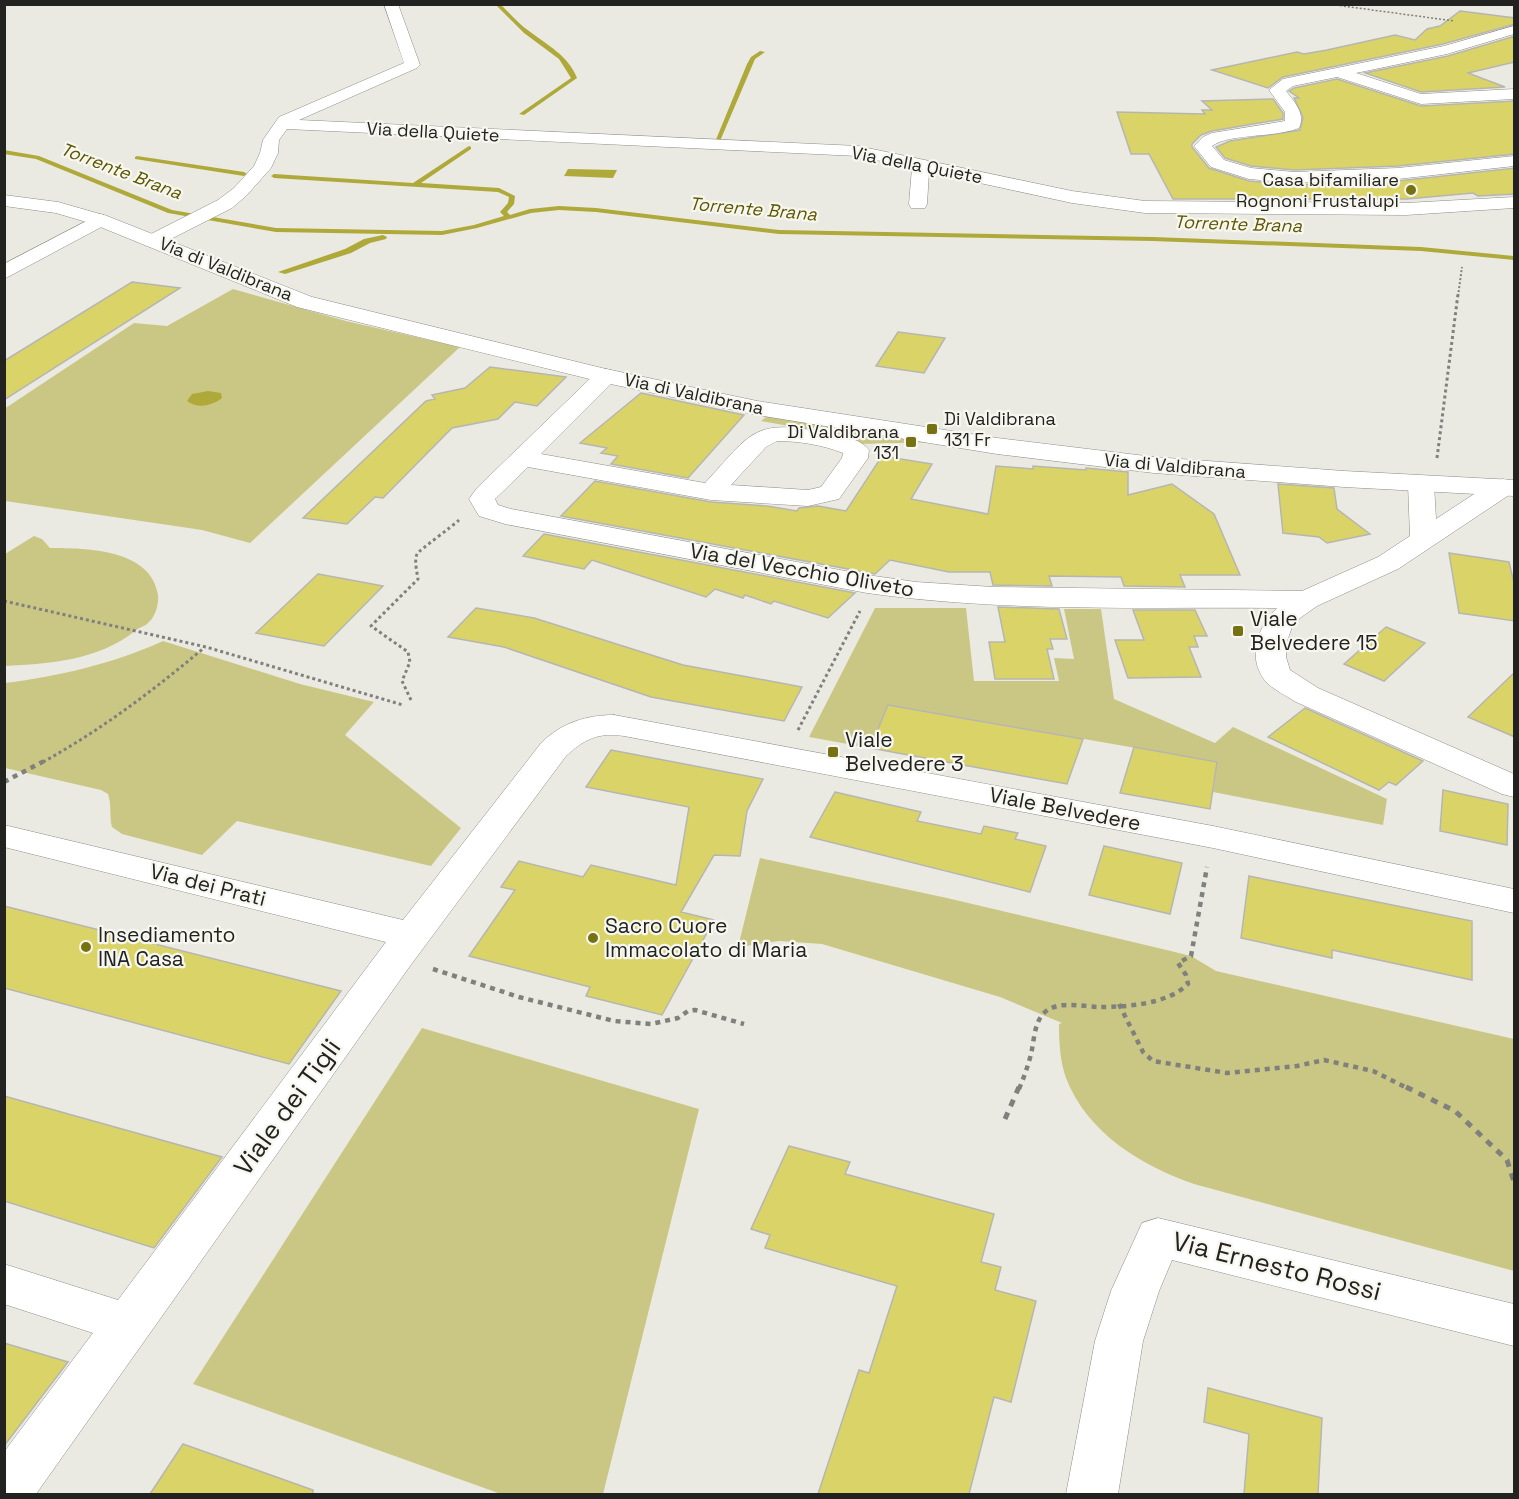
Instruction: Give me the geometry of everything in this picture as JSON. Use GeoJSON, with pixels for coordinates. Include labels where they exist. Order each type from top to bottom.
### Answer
{"type":"FeatureCollection","features":[{"type":"Feature","properties":{"kind":"street"},"geometry":{"type":"LineString","coordinates":[[154,240],[235,196],[262,168],[269,153],[271,140],[282,124],[296,115],[363,87],[420,68],[421,63],[411,57],[391,4]]}},
{"type":"Feature","properties":{"kind":"street"},"geometry":{"type":"LineString","coordinates":[[1515,30],[1447,50],[1296,80],[1278,88],[1278,93],[1293,112],[1293,124],[1274,131],[1212,138],[1203,146],[1206,156],[1215,164],[1229,170],[1298,178],[1351,176],[1515,161]]}},
{"type":"Feature","properties":{"kind":"street"},"geometry":{"type":"LineString","coordinates":[[1338,72],[1416,98],[1515,94]]}},
{"type":"Feature","properties":{"kind":"street","name":"Via della Quiete"},"geometry":{"type":"LineString","coordinates":[[282,124],[849,151],[921,164],[1085,200],[1145,207],[1406,209],[1515,203]]}},
{"type":"Feature","properties":{"kind":"street"},"geometry":{"type":"LineString","coordinates":[[918,204],[921,164]]}},
{"type":"Feature","properties":{"kind":"street","name":"Via di Valdibrana"},"geometry":{"type":"LineString","coordinates":[[4,200],[58,208],[100,220],[305,302],[690,395],[835,422],[1055,454],[1215,470],[1509,487]]}},
{"type":"Feature","properties":{"kind":"street"},"geometry":{"type":"LineString","coordinates":[[8,271],[100,220]]}},
{"type":"Feature","properties":{"kind":"street","name":"Via del Vecchio Oliveto"},"geometry":{"type":"LineString","coordinates":[[606,376],[486,494],[482,499],[488,510],[505,516],[916,591],[993,596],[1307,600]]}},
{"type":"Feature","properties":{"kind":"street"},"geometry":{"type":"LineString","coordinates":[[521,458],[711,492],[799,498],[825,496],[834,489],[855,458],[856,450],[840,443],[795,434],[773,434],[757,442],[711,492]]}},
{"type":"Feature","properties":{"kind":"street"},"geometry":{"type":"LineString","coordinates":[[1424,541],[1433,484]]}},
{"type":"Feature","properties":{"kind":"street"},"geometry":{"type":"LineString","coordinates":[[1509,487],[1424,541],[1362,576],[1307,600],[1287,615],[1276,629],[1270,654],[1271,663],[1279,676],[1321,701],[1515,787]]}},
{"type":"Feature","properties":{"kind":"street","name":"Viale Belvedere"},"geometry":{"type":"LineString","coordinates":[[579,730],[590,726],[614,724],[1213,837],[1515,901]]}},
{"type":"Feature","properties":{"kind":"street","name":"Viale dei Tigli"},"geometry":{"type":"LineString","coordinates":[[5,1494],[404,946],[554,749],[568,736],[579,730]]}},
{"type":"Feature","properties":{"kind":"street","name":"Via dei Prati"},"geometry":{"type":"LineString","coordinates":[[5,836],[404,946]]}},
{"type":"Feature","properties":{"kind":"street","name":"Via Ernesto Rossi"},"geometry":{"type":"LineString","coordinates":[[1092,1494],[1119,1341],[1135,1291],[1158,1237],[1515,1325]]}},
{"type":"Feature","properties":{"kind":"street"},"geometry":{"type":"LineString","coordinates":[[4,1284],[129,1324]]}},
{"type":"Feature","properties":{"kind":"path"},"geometry":{"type":"LineString","coordinates":[[1328,4],[1456,22]]}},
{"type":"Feature","properties":{"kind":"path"},"geometry":{"type":"LineString","coordinates":[[1433,484],[1462,267]]}},
{"type":"Feature","properties":{"kind":"path"},"geometry":{"type":"LineString","coordinates":[[411,700],[402,681],[410,662],[408,652],[371,626],[418,579],[415,562],[417,553],[423,546],[438,538]]}},
{"type":"Feature","properties":{"kind":"path"},"geometry":{"type":"LineString","coordinates":[[784,757],[874,585]]}},
{"type":"Feature","properties":{"kind":"path"},"geometry":{"type":"LineString","coordinates":[[4,601],[206,647],[403,705]]}},
{"type":"Feature","properties":{"kind":"path"},"geometry":{"type":"LineString","coordinates":[[4,783],[90,736],[160,686],[206,647]]}},
{"type":"Feature","properties":{"kind":"path"},"geometry":{"type":"LineString","coordinates":[[1005,1119],[1028,1071],[1036,1029],[1042,1015],[1053,1008],[1119,1004],[1164,998],[1185,990],[1188,984],[1186,975],[1178,963],[1191,956],[1213,837]]}},
{"type":"Feature","properties":{"kind":"path"},"geometry":{"type":"LineString","coordinates":[[404,946],[519,997],[614,1020],[651,1024],[678,1018],[688,1011],[695,1010],[744,1024]]}},
{"type":"Feature","properties":{"kind":"path"},"geometry":{"type":"LineString","coordinates":[[1119,1004],[1143,1052],[1153,1061],[1168,1065],[1227,1073],[1297,1066],[1324,1060],[1373,1071],[1455,1111],[1507,1160],[1515,1182]]}},
{"type":"Feature","properties":{"kind":"shaded area"},"geometry":{"type":"Polygon","coordinates":[[[568,169],[617,170],[613,178],[564,176],[568,169]]]}},
{"type":"Feature","properties":{"kind":"shaded area"},"geometry":{"type":"Polygon","coordinates":[[[233,289],[346,321],[460,347],[250,543],[202,530],[5,501],[4,409],[134,323],[167,326],[233,289]]]}},
{"type":"Feature","properties":{"kind":"shaded area"},"geometry":{"type":"Polygon","coordinates":[[[208,391],[221,393],[222,398],[204,406],[187,401],[192,394],[208,391]]]}},
{"type":"Feature","properties":{"kind":"shaded area"},"geometry":{"type":"Polygon","coordinates":[[[771,413],[939,442],[858,444],[818,431],[761,421],[771,413]]]}},
{"type":"Feature","properties":{"kind":"shaded area"},"geometry":{"type":"Polygon","coordinates":[[[34,536],[42,539],[50,548],[82,549],[115,554],[143,568],[153,580],[158,595],[157,607],[152,618],[147,624],[121,641],[90,654],[56,662],[5,666],[5,554],[34,536]]]}},
{"type":"Feature","properties":{"kind":"shaded area"},"geometry":{"type":"Polygon","coordinates":[[[875,608],[966,608],[974,681],[1059,681],[1054,658],[1074,659],[1064,609],[1101,609],[1114,699],[1215,743],[1233,727],[1387,799],[1383,825],[1213,792],[1217,762],[888,705],[870,748],[809,737],[875,608]]]}},
{"type":"Feature","properties":{"kind":"shaded area"},"geometry":{"type":"Polygon","coordinates":[[[163,641],[300,684],[374,702],[345,735],[461,828],[431,866],[237,821],[202,855],[122,834],[112,827],[108,794],[101,790],[5,768],[5,683],[86,668],[163,641]]]}},
{"type":"Feature","properties":{"kind":"shaded area"},"geometry":{"type":"Polygon","coordinates":[[[760,858],[947,898],[1175,952],[1191,956],[1216,971],[1514,1039],[1514,1271],[1194,1184],[1155,1168],[1118,1145],[1102,1131],[1075,1098],[1066,1078],[1061,1058],[1059,1024],[1062,1023],[1000,997],[822,944],[779,941],[738,947],[760,858]]]}},
{"type":"Feature","properties":{"kind":"shaded area"},"geometry":{"type":"Polygon","coordinates":[[[422,1028],[699,1109],[603,1494],[501,1494],[193,1384],[422,1028]]]}},
{"type":"Feature","properties":{"kind":"building"},"geometry":{"type":"Polygon","coordinates":[[[1460,11],[1515,18],[1515,24],[1443,44],[1283,77],[1268,88],[1212,70],[1297,52],[1304,54],[1327,50],[1395,35],[1415,40],[1427,29],[1440,26],[1460,11]]]}},
{"type":"Feature","properties":{"kind":"building"},"geometry":{"type":"Polygon","coordinates":[[[1515,36],[1515,62],[1468,73],[1505,87],[1421,92],[1365,73],[1448,56],[1515,36]]]}},
{"type":"Feature","properties":{"kind":"building"},"geometry":{"type":"Polygon","coordinates":[[[1337,79],[1421,106],[1515,101],[1515,154],[1398,166],[1294,170],[1251,166],[1225,158],[1216,147],[1230,141],[1300,130],[1303,117],[1294,98],[1299,98],[1289,91],[1337,79]]]}},
{"type":"Feature","properties":{"kind":"building"},"geometry":{"type":"Polygon","coordinates":[[[1273,99],[1283,113],[1283,119],[1212,131],[1201,135],[1192,147],[1209,168],[1249,181],[1294,185],[1398,181],[1515,168],[1515,194],[1478,196],[1473,193],[1407,199],[1173,199],[1149,154],[1131,154],[1117,112],[1205,114],[1202,110],[1212,110],[1202,101],[1273,99]]]}},
{"type":"Feature","properties":{"kind":"building"},"geometry":{"type":"Polygon","coordinates":[[[132,282],[180,288],[4,400],[4,361],[132,282]]]}},
{"type":"Feature","properties":{"kind":"building"},"geometry":{"type":"Polygon","coordinates":[[[898,332],[945,338],[924,373],[876,366],[898,332]]]}},
{"type":"Feature","properties":{"kind":"building"},"geometry":{"type":"Polygon","coordinates":[[[490,367],[566,377],[537,406],[515,402],[498,419],[452,428],[383,498],[375,497],[347,524],[303,518],[426,401],[435,399],[432,395],[465,388],[490,367]]]}},
{"type":"Feature","properties":{"kind":"building"},"geometry":{"type":"Polygon","coordinates":[[[641,393],[744,415],[688,478],[611,464],[618,456],[601,453],[607,448],[580,443],[641,393]]]}},
{"type":"Feature","properties":{"kind":"building"},"geometry":{"type":"Polygon","coordinates":[[[882,456],[932,464],[911,499],[988,514],[996,466],[1033,469],[1033,466],[1086,470],[1086,468],[1128,472],[1128,495],[1172,484],[1214,514],[1240,575],[1180,575],[1185,587],[1124,586],[1121,577],[1049,576],[1052,586],[993,585],[990,572],[949,572],[890,560],[875,574],[561,516],[595,481],[711,502],[767,506],[797,511],[799,508],[818,506],[846,511],[882,456]]]}},
{"type":"Feature","properties":{"kind":"building"},"geometry":{"type":"Polygon","coordinates":[[[1278,484],[1334,488],[1337,509],[1370,534],[1327,543],[1319,537],[1283,533],[1278,484]]]}},
{"type":"Feature","properties":{"kind":"building"},"geometry":{"type":"Polygon","coordinates":[[[544,534],[855,593],[828,618],[774,601],[771,604],[745,595],[743,598],[715,589],[706,597],[592,560],[584,569],[523,556],[544,534]]]}},
{"type":"Feature","properties":{"kind":"building"},"geometry":{"type":"Polygon","coordinates":[[[1449,553],[1509,562],[1515,587],[1515,621],[1459,613],[1449,553]]]}},
{"type":"Feature","properties":{"kind":"building"},"geometry":{"type":"Polygon","coordinates":[[[318,574],[383,586],[324,646],[256,633],[318,574]]]}},
{"type":"Feature","properties":{"kind":"building"},"geometry":{"type":"Polygon","coordinates":[[[998,607],[1059,609],[1067,639],[1050,639],[1053,649],[1047,649],[1054,679],[995,679],[989,642],[1005,642],[998,607]]]}},
{"type":"Feature","properties":{"kind":"building"},"geometry":{"type":"Polygon","coordinates":[[[476,608],[534,618],[683,665],[802,687],[784,721],[651,697],[504,647],[448,637],[476,608]]]}},
{"type":"Feature","properties":{"kind":"building"},"geometry":{"type":"Polygon","coordinates":[[[1133,610],[1195,610],[1207,636],[1194,636],[1198,647],[1189,647],[1201,677],[1128,678],[1115,640],[1144,640],[1133,610]]]}},
{"type":"Feature","properties":{"kind":"building"},"geometry":{"type":"Polygon","coordinates":[[[1386,627],[1425,643],[1384,681],[1344,664],[1386,627]]]}},
{"type":"Feature","properties":{"kind":"building"},"geometry":{"type":"Polygon","coordinates":[[[1515,672],[1515,737],[1468,717],[1515,672]]]}},
{"type":"Feature","properties":{"kind":"building"},"geometry":{"type":"Polygon","coordinates":[[[888,705],[1083,739],[1067,784],[870,748],[888,705]]]}},
{"type":"Feature","properties":{"kind":"building"},"geometry":{"type":"Polygon","coordinates":[[[1305,708],[1423,761],[1396,785],[1389,782],[1379,790],[1268,737],[1305,708]]]}},
{"type":"Feature","properties":{"kind":"building"},"geometry":{"type":"Polygon","coordinates":[[[1134,747],[1217,762],[1210,809],[1120,793],[1134,747]]]}},
{"type":"Feature","properties":{"kind":"building","name":"Sacro Cuore Immacolato di Maria"},"geometry":{"type":"Polygon","coordinates":[[[611,750],[763,779],[747,811],[740,856],[714,855],[681,912],[714,920],[662,1015],[586,996],[590,987],[469,956],[515,890],[501,887],[519,861],[583,877],[591,865],[676,885],[689,807],[586,787],[611,750]]]}},
{"type":"Feature","properties":{"kind":"building"},"geometry":{"type":"Polygon","coordinates":[[[1443,790],[1508,804],[1507,845],[1440,831],[1443,790]]]}},
{"type":"Feature","properties":{"kind":"building"},"geometry":{"type":"Polygon","coordinates":[[[835,792],[921,812],[917,821],[981,834],[984,826],[1018,833],[1015,839],[1046,846],[1030,892],[810,837],[835,792]]]}},
{"type":"Feature","properties":{"kind":"building"},"geometry":{"type":"Polygon","coordinates":[[[1104,846],[1182,863],[1170,914],[1089,895],[1104,846]]]}},
{"type":"Feature","properties":{"kind":"building"},"geometry":{"type":"Polygon","coordinates":[[[1249,876],[1472,921],[1472,980],[1332,950],[1332,958],[1241,938],[1249,876]]]}},
{"type":"Feature","properties":{"kind":"building","name":"Insediamento INA Casa"},"geometry":{"type":"Polygon","coordinates":[[[4,906],[341,991],[289,1064],[4,988],[4,906]]]}},
{"type":"Feature","properties":{"kind":"building"},"geometry":{"type":"Polygon","coordinates":[[[4,1096],[222,1157],[154,1248],[4,1201],[4,1096]]]}},
{"type":"Feature","properties":{"kind":"building"},"geometry":{"type":"Polygon","coordinates":[[[789,1146],[850,1162],[845,1174],[994,1214],[981,1262],[1001,1267],[995,1290],[1036,1301],[1011,1402],[994,1397],[969,1494],[818,1494],[859,1370],[869,1373],[897,1286],[765,1248],[770,1235],[751,1229],[789,1146]]]}},
{"type":"Feature","properties":{"kind":"building"},"geometry":{"type":"Polygon","coordinates":[[[4,1343],[68,1362],[4,1446],[4,1343]]]}},
{"type":"Feature","properties":{"kind":"building"},"geometry":{"type":"Polygon","coordinates":[[[1208,1388],[1322,1418],[1318,1494],[1244,1494],[1249,1434],[1204,1422],[1208,1388]]]}},
{"type":"Feature","properties":{"kind":"building"},"geometry":{"type":"Polygon","coordinates":[[[183,1444],[313,1490],[313,1494],[150,1494],[183,1444]]]}},
{"type":"Feature","properties":{"kind":"waterway"},"geometry":{"type":"LineString","coordinates":[[497,4],[526,32],[561,58],[574,78],[522,114]]}},
{"type":"Feature","properties":{"kind":"waterway"},"geometry":{"type":"LineString","coordinates":[[717,141],[753,58],[762,52]]}},
{"type":"Feature","properties":{"kind":"waterway"},"geometry":{"type":"LineString","coordinates":[[414,185],[469,148]]}},
{"type":"Feature","properties":{"kind":"waterway","name":"Torrente Brana"},"geometry":{"type":"LineString","coordinates":[[4,152],[37,157],[170,212],[276,230],[442,233],[475,227],[530,211],[559,208],[596,210],[779,232],[1153,239],[1421,249],[1514,258]]}},
{"type":"Feature","properties":{"kind":"waterway"},"geometry":{"type":"LineString","coordinates":[[137,158],[244,174]]}},
{"type":"Feature","properties":{"kind":"waterway"},"geometry":{"type":"LineString","coordinates":[[274,176],[414,185]]}},
{"type":"Feature","properties":{"kind":"waterway"},"geometry":{"type":"LineString","coordinates":[[414,185],[499,190],[512,196],[511,204],[503,212],[509,217]]}},
{"type":"Feature","properties":{"kind":"waterway"},"geometry":{"type":"LineString","coordinates":[[282,272],[383,237]]}},
{"type":"Feature","properties":{"kind":"place","name":"Casa bifamiliare Rognoni Frustalupi"},"geometry":{"type":"Point","coordinates":[1411,190]}},
{"type":"Feature","properties":{"kind":"place","name":"Di Valdibrana 131 Fr"},"geometry":{"type":"Point","coordinates":[932,429]}},
{"type":"Feature","properties":{"kind":"place","name":"Di Valdibrana 131"},"geometry":{"type":"Point","coordinates":[911,442]}},
{"type":"Feature","properties":{"kind":"place","name":"Viale Belvedere 15"},"geometry":{"type":"Point","coordinates":[1238,631]}},
{"type":"Feature","properties":{"kind":"place","name":"Viale Belvedere 3"},"geometry":{"type":"Point","coordinates":[833,752]}},
{"type":"Feature","properties":{"kind":"place","name":"Sacro Cuore Immacolato di Maria"},"geometry":{"type":"Point","coordinates":[593,938]}},
{"type":"Feature","properties":{"kind":"place","name":"Insediamento INA Casa"},"geometry":{"type":"Point","coordinates":[86,947]}}]}
